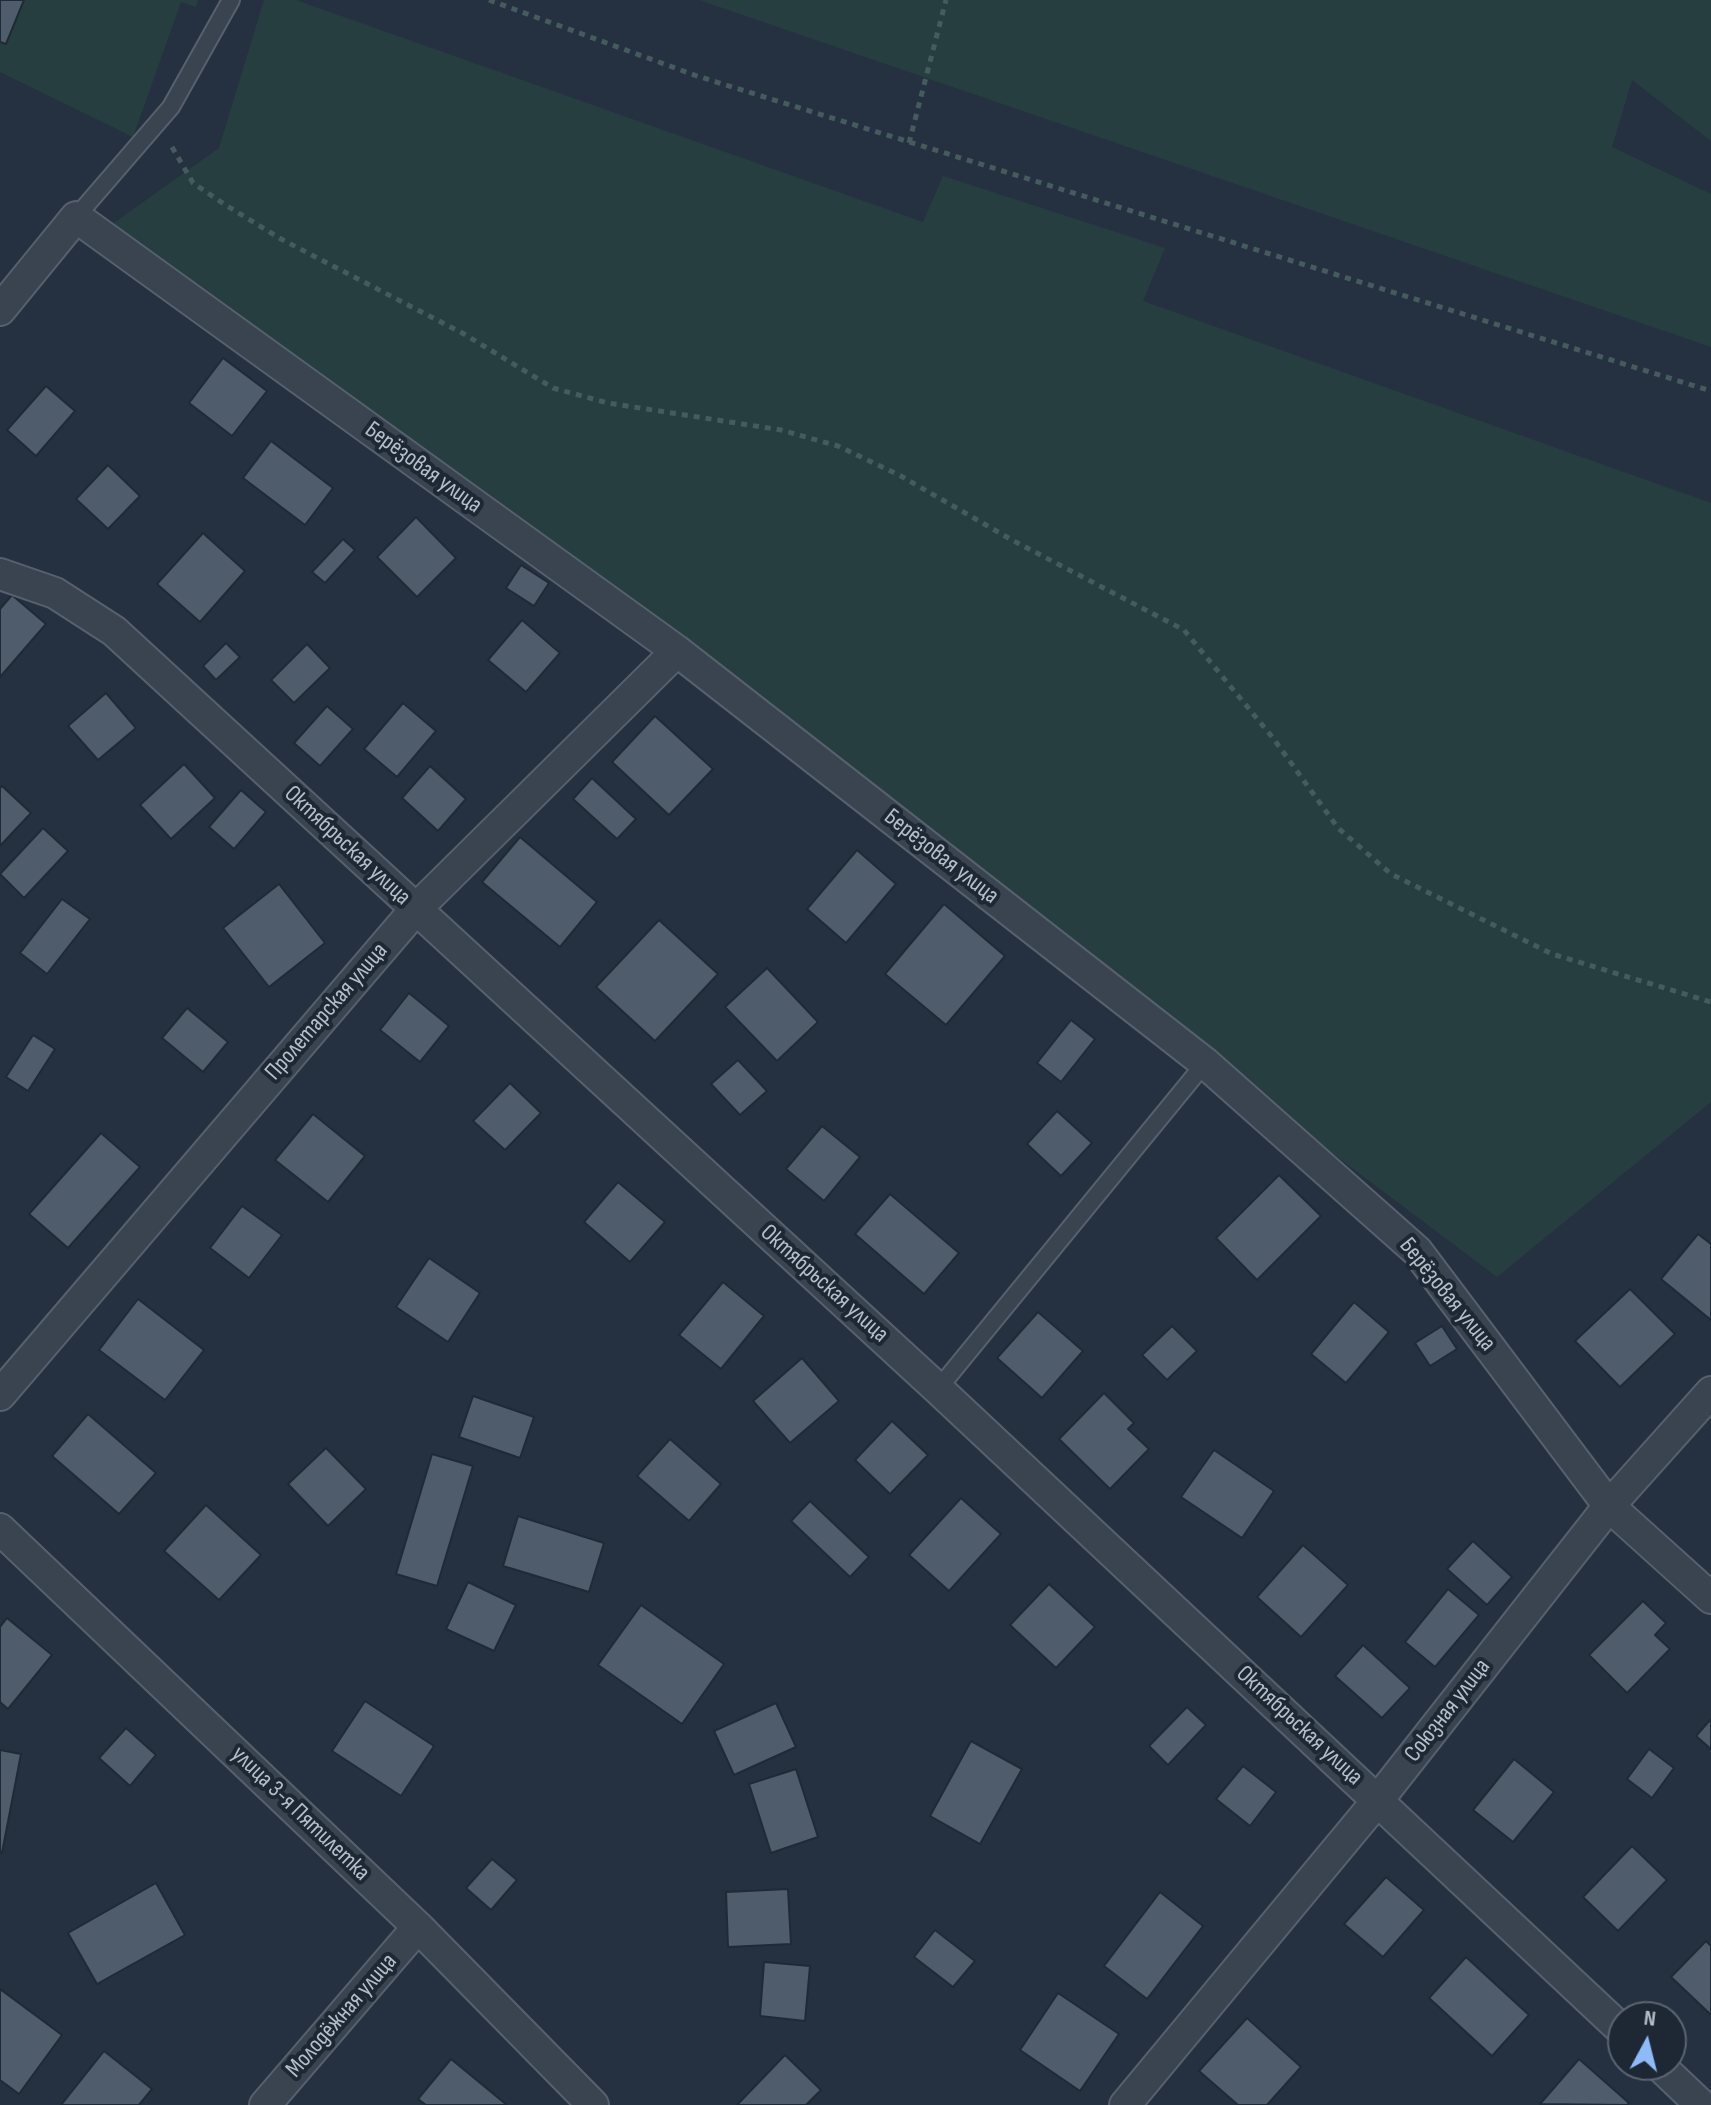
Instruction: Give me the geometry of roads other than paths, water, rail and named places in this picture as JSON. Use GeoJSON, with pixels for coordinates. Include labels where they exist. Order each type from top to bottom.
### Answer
{"type":"FeatureCollection","features":[{"type":"Feature","properties":{"kind":"street"},"geometry":{"type":"LineString","coordinates":[[0,310],[76,217]]}},
{"type":"Feature","properties":{"kind":"street","name":"Берёзовая улица"},"geometry":{"type":"LineString","coordinates":[[76,217],[677,651],[1205,1063],[1417,1251],[1609,1506],[1711,1598]]}},
{"type":"Feature","properties":{"kind":"street","name":"Октябрьская улица"},"geometry":{"type":"LineString","coordinates":[[0,574],[55,593],[114,631],[938,1389],[1607,2016]]}},
{"type":"Feature","properties":{"kind":"street","name":"Пролетарская улица"},"geometry":{"type":"LineString","coordinates":[[0,1395],[415,910],[677,651]]}},
{"type":"Feature","properties":{"kind":"street","name":"Союзная улица"},"geometry":{"type":"LineString","coordinates":[[1125,2105],[1378,1800],[1609,1506],[1711,1392]]}},
{"type":"Feature","properties":{"kind":"street","name":"улица 3-я Пятилетка"},"geometry":{"type":"LineString","coordinates":[[0,1529],[418,1927],[593,2105]]}},
{"type":"Feature","properties":{"kind":"street","name":"Молодёжная улица"},"geometry":{"type":"LineString","coordinates":[[265,2105],[418,1927]]}},
{"type":"Feature","properties":{"kind":"street"},"geometry":{"type":"LineString","coordinates":[[1676,2081],[1701,2105]]}},
{"type":"Feature","properties":{"kind":"lane"},"geometry":{"type":"LineString","coordinates":[[76,217],[171,107],[231,0]]}},
{"type":"Feature","properties":{"kind":"lane"},"geometry":{"type":"LineString","coordinates":[[938,1389],[1205,1063]]}}]}
